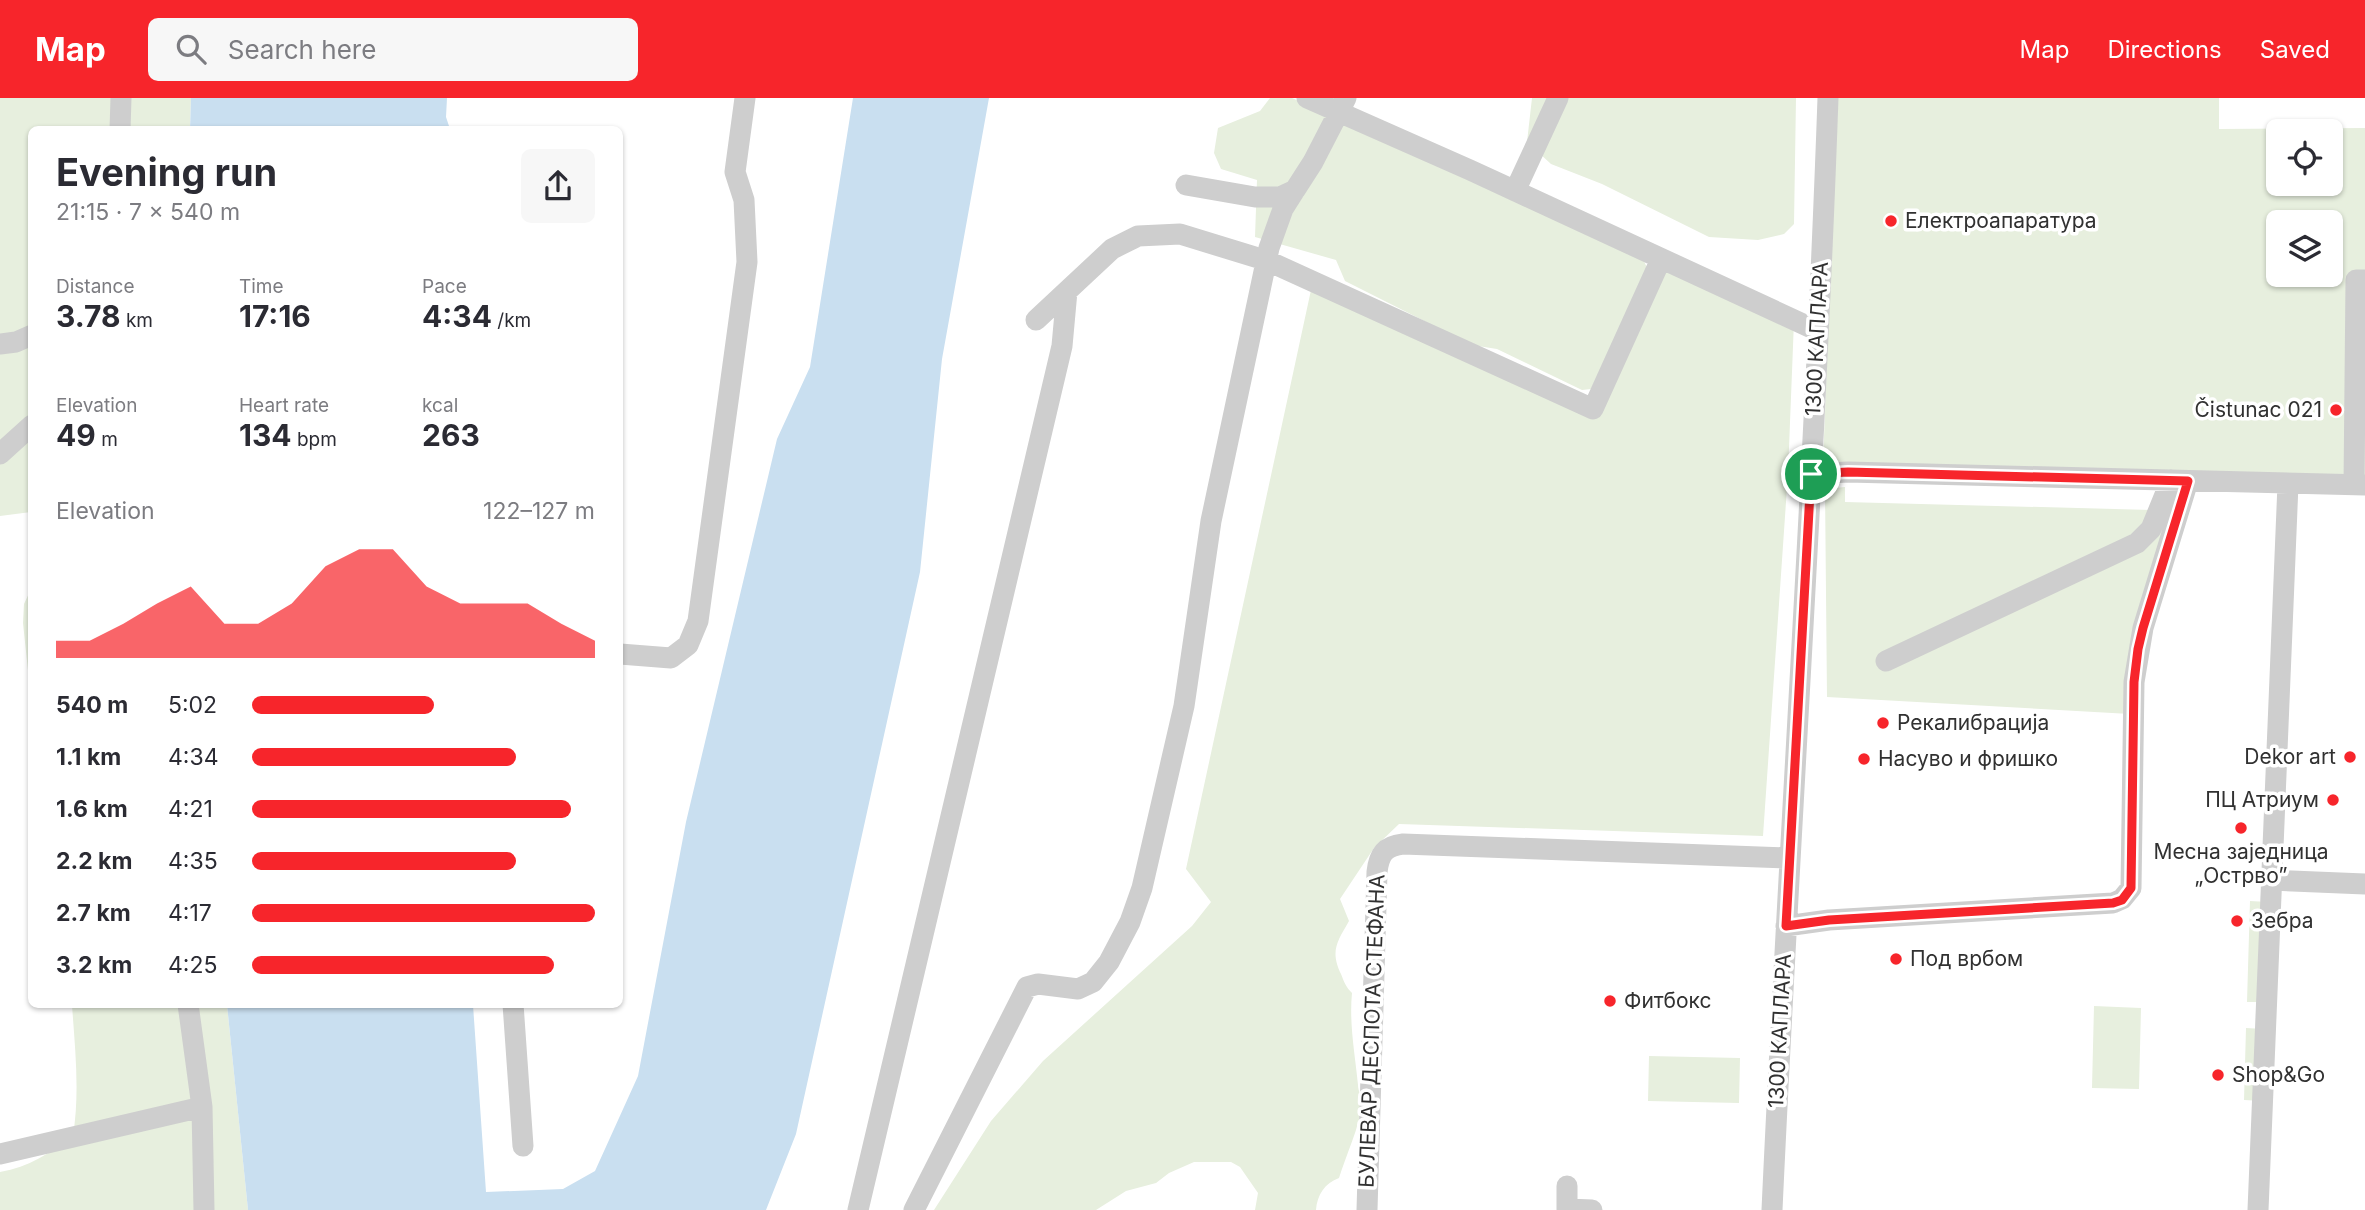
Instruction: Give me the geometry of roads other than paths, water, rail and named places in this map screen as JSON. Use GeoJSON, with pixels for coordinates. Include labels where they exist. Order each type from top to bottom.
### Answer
{"type":"FeatureCollection","features":[{"type":"Feature","properties":{"kind":"street"},"geometry":{"type":"LineString","coordinates":[[120,126],[121,98]]}},
{"type":"Feature","properties":{"kind":"street"},"geometry":{"type":"LineString","coordinates":[[623,654],[671,658],[688,645],[698,621],[747,262],[744,200],[735,172],[745,98]]}},
{"type":"Feature","properties":{"kind":"street"},"geometry":{"type":"LineString","coordinates":[[1307,98],[1342,105],[1516,191],[1818,331]]}},
{"type":"Feature","properties":{"kind":"street"},"geometry":{"type":"LineString","coordinates":[[1516,191],[1558,98]]}},
{"type":"Feature","properties":{"kind":"street","name":"1300 КАПЛАРА"},"geometry":{"type":"LineString","coordinates":[[1772,1210],[1829,98]]}},
{"type":"Feature","properties":{"kind":"street"},"geometry":{"type":"LineString","coordinates":[[914,1210],[1027,987],[1038,984],[1078,989],[1093,982],[1109,962],[1130,922],[1142,888],[1184,706],[1212,522],[1276,228],[1283,209],[1313,162],[1342,105]]}},
{"type":"Feature","properties":{"kind":"street"},"geometry":{"type":"LineString","coordinates":[[1186,185],[1255,197],[1280,197],[1295,190]]}},
{"type":"Feature","properties":{"kind":"street"},"geometry":{"type":"LineString","coordinates":[[1035,320],[1112,249],[1138,236],[1180,234],[1268,261],[1593,409],[1661,259]]}},
{"type":"Feature","properties":{"kind":"street"},"geometry":{"type":"LineString","coordinates":[[1811,474],[1848,472],[2359,485],[2356,280],[2365,280]]}},
{"type":"Feature","properties":{"kind":"street"},"geometry":{"type":"LineString","coordinates":[[858,1210],[1062,346],[1067,291]]}},
{"type":"Feature","properties":{"kind":"street"},"geometry":{"type":"LineString","coordinates":[[0,344],[28,337]]}},
{"type":"Feature","properties":{"kind":"street"},"geometry":{"type":"LineString","coordinates":[[0,453],[28,428]]}},
{"type":"Feature","properties":{"kind":"street"},"geometry":{"type":"LineString","coordinates":[[1886,660],[2137,543],[2151,529],[2179,481]]}},
{"type":"Feature","properties":{"kind":"street"},"geometry":{"type":"LineString","coordinates":[[1786,926],[1829,920],[2113,903],[2127,895],[2131,888],[2134,682],[2138,649],[2179,481]]}},
{"type":"Feature","properties":{"kind":"street"},"geometry":{"type":"LineString","coordinates":[[2258,1210],[2288,484]]}},
{"type":"Feature","properties":{"kind":"street","name":"БУЛЕВАР ДЕСПОТА СТЕФАНА"},"geometry":{"type":"LineString","coordinates":[[1367,1210],[1377,872],[1382,852],[1390,846],[1404,844],[1790,858]]}},
{"type":"Feature","properties":{"kind":"street"},"geometry":{"type":"LineString","coordinates":[[2271,880],[2365,884]]}},
{"type":"Feature","properties":{"kind":"street"},"geometry":{"type":"LineString","coordinates":[[189,1008],[202,1107],[204,1210]]}},
{"type":"Feature","properties":{"kind":"street"},"geometry":{"type":"LineString","coordinates":[[513,1008],[523,1146]]}},
{"type":"Feature","properties":{"kind":"street"},"geometry":{"type":"LineString","coordinates":[[0,1154],[202,1107]]}},
{"type":"Feature","properties":{"kind":"street"},"geometry":{"type":"LineString","coordinates":[[1567,1186],[1567,1209],[1592,1210]]}},
{"type":"Feature","properties":{"kind":"water"},"geometry":{"type":"Polygon","coordinates":[[[191,98],[447,98],[446,117],[449,126],[190,126],[191,98]]]}},
{"type":"Feature","properties":{"kind":"water"},"geometry":{"type":"Polygon","coordinates":[[[853,98],[989,98],[942,359],[920,572],[796,1134],[766,1210],[248,1210],[227,1008],[473,1008],[486,1192],[563,1189],[595,1171],[638,1076],[686,822],[777,439],[810,367],[853,98]]]}},
{"type":"Feature","properties":{"kind":"place","name":"Електроапаратура"},"geometry":{"type":"Point","coordinates":[1891,221]}},
{"type":"Feature","properties":{"kind":"place","name":"Čistunac 021"},"geometry":{"type":"Point","coordinates":[2336,410]}},
{"type":"Feature","properties":{"kind":"place","name":"Рекалибрација"},"geometry":{"type":"Point","coordinates":[1883,723]}},
{"type":"Feature","properties":{"kind":"place","name":"Dekor art"},"geometry":{"type":"Point","coordinates":[2350,757]}},
{"type":"Feature","properties":{"kind":"place","name":"Насуво и фришко"},"geometry":{"type":"Point","coordinates":[1864,759]}},
{"type":"Feature","properties":{"kind":"place","name":"ПЦ Атриум"},"geometry":{"type":"Point","coordinates":[2333,800]}},
{"type":"Feature","properties":{"kind":"place","name":"Месна заједница „Острво”"},"geometry":{"type":"Point","coordinates":[2241,828]}},
{"type":"Feature","properties":{"kind":"place","name":"Зебра"},"geometry":{"type":"Point","coordinates":[2237,921]}},
{"type":"Feature","properties":{"kind":"place","name":"Под врбом"},"geometry":{"type":"Point","coordinates":[1896,959]}},
{"type":"Feature","properties":{"kind":"place","name":"Фитбокс"},"geometry":{"type":"Point","coordinates":[1610,1001]}},
{"type":"Feature","properties":{"kind":"place","name":"Shop&Go"},"geometry":{"type":"Point","coordinates":[2218,1075]}}]}
